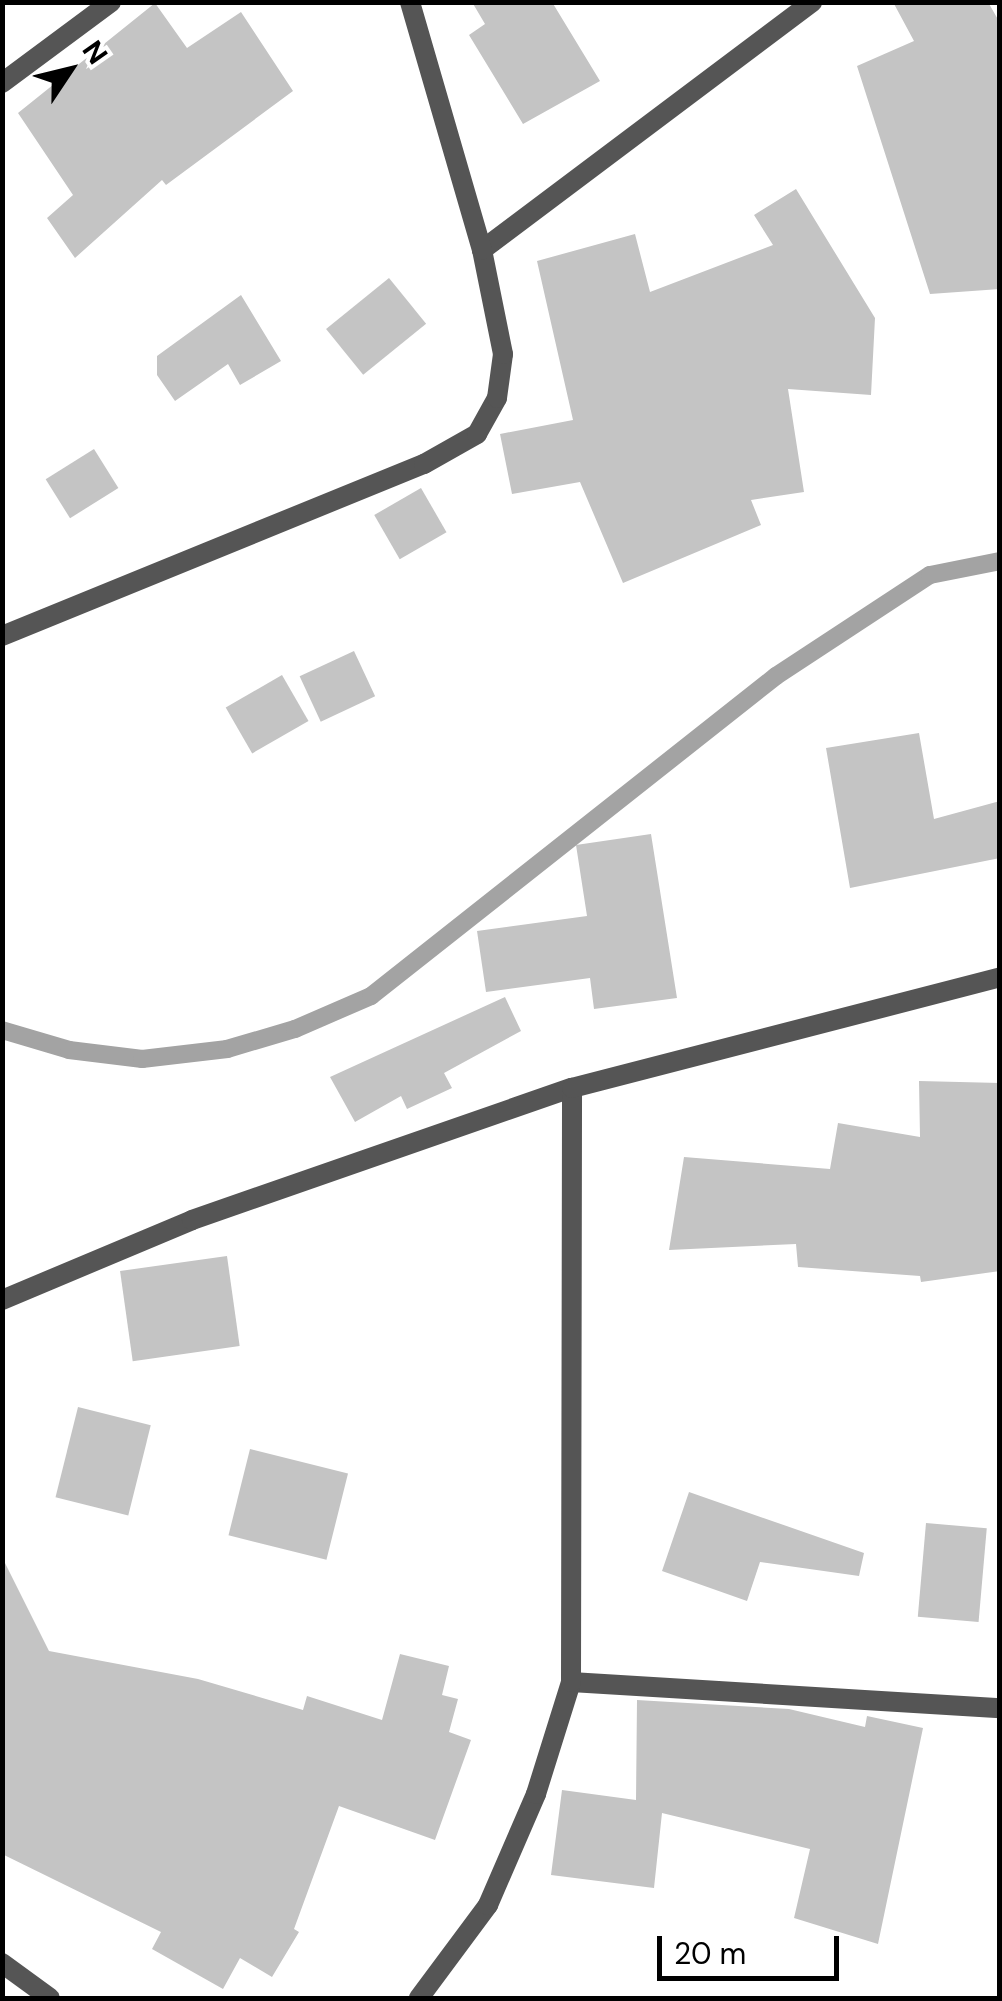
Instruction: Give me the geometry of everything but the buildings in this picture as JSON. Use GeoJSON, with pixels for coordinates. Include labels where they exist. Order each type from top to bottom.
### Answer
{"type":"FeatureCollection","features":[{"type":"Feature","properties":{"kind":"street"},"geometry":{"type":"LineString","coordinates":[[2,82],[111,2]]}},
{"type":"Feature","properties":{"kind":"street"},"geometry":{"type":"LineString","coordinates":[[2,636],[424,464],[477,434],[497,398],[502,354],[482,250],[410,2]]}},
{"type":"Feature","properties":{"kind":"street"},"geometry":{"type":"LineString","coordinates":[[482,250],[812,2]]}},
{"type":"Feature","properties":{"kind":"street"},"geometry":{"type":"LineString","coordinates":[[2,1300],[192,1220],[572,1088],[1000,978]]}},
{"type":"Feature","properties":{"kind":"street"},"geometry":{"type":"LineString","coordinates":[[419,1998],[488,1905],[536,1794],[571,1682],[572,1088]]}},
{"type":"Feature","properties":{"kind":"street"},"geometry":{"type":"LineString","coordinates":[[571,1682],[1000,1708]]}},
{"type":"Feature","properties":{"kind":"street"},"geometry":{"type":"LineString","coordinates":[[2,1963],[50,1998]]}},
{"type":"Feature","properties":{"kind":"waterway"},"geometry":{"type":"LineString","coordinates":[[2,1030],[69,1050],[142,1059],[227,1049],[295,1029],[371,996],[776,676],[930,575],[1000,561]]}}]}
